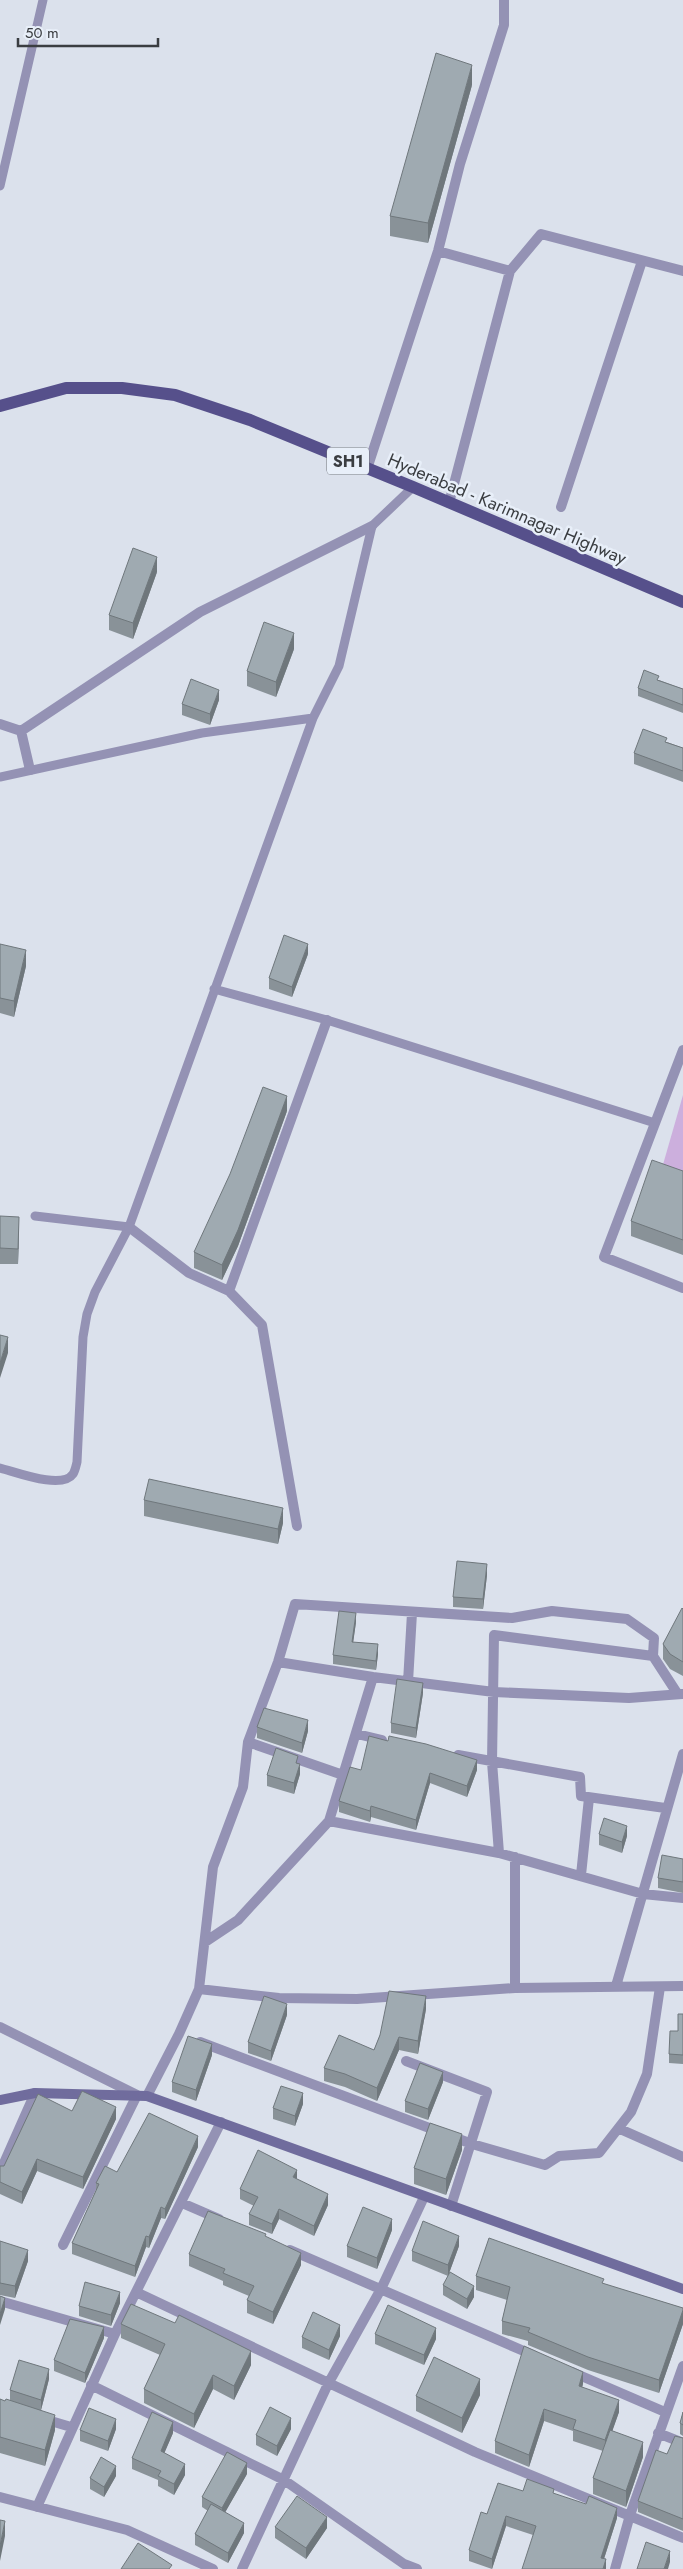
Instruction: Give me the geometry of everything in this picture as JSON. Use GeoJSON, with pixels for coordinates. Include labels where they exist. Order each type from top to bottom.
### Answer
{"type":"FeatureCollection","features":[{"type":"Feature","properties":{"kind":"main road","name":"Hyderabad - Karimnagar Highway"},"geometry":{"type":"LineString","coordinates":[[0,406],[66,388],[122,388],[175,395],[250,420],[683,602]]}},
{"type":"Feature","properties":{"kind":"main road"},"geometry":{"type":"LineString","coordinates":[[0,2100],[35,2093],[142,2096],[221,2122],[683,2289]]}},
{"type":"Feature","properties":{"kind":"street"},"geometry":{"type":"LineString","coordinates":[[367,469],[438,251],[460,164],[504,25],[504,0]]}},
{"type":"Feature","properties":{"kind":"street"},"geometry":{"type":"LineString","coordinates":[[449,503],[510,271],[541,234],[683,271]]}},
{"type":"Feature","properties":{"kind":"street"},"geometry":{"type":"LineString","coordinates":[[438,251],[510,271]]}},
{"type":"Feature","properties":{"kind":"street"},"geometry":{"type":"LineString","coordinates":[[561,507],[642,261]]}},
{"type":"Feature","properties":{"kind":"street"},"geometry":{"type":"LineString","coordinates":[[21,732],[200,612],[372,526]]}},
{"type":"Feature","properties":{"kind":"street"},"geometry":{"type":"LineString","coordinates":[[0,724],[21,732]]}},
{"type":"Feature","properties":{"kind":"street"},"geometry":{"type":"LineString","coordinates":[[21,732],[30,770]]}},
{"type":"Feature","properties":{"kind":"street"},"geometry":{"type":"LineString","coordinates":[[229,1291],[327,1020]]}},
{"type":"Feature","properties":{"kind":"street"},"geometry":{"type":"LineString","coordinates":[[683,1050],[680,1067],[655,1123],[604,1257],[683,1288]]}},
{"type":"Feature","properties":{"kind":"street"},"geometry":{"type":"LineString","coordinates":[[129,1227],[189,1273],[229,1291],[262,1325],[298,1526]]}},
{"type":"Feature","properties":{"kind":"street"},"geometry":{"type":"LineString","coordinates":[[62,2245],[142,2096],[179,2034],[199,1989],[213,1867],[244,1787],[248,1742],[278,1662],[295,1604],[512,1618],[552,1611],[627,1620],[654,1638],[653,1656],[680,1694]]}},
{"type":"Feature","properties":{"kind":"street"},"geometry":{"type":"LineString","coordinates":[[408,1682],[412,1613]]}},
{"type":"Feature","properties":{"kind":"street"},"geometry":{"type":"LineString","coordinates":[[499,1853],[492,1762],[494,1636],[653,1656]]}},
{"type":"Feature","properties":{"kind":"street"},"geometry":{"type":"LineString","coordinates":[[278,1662],[408,1682],[494,1692],[629,1698],[680,1694]]}},
{"type":"Feature","properties":{"kind":"street"},"geometry":{"type":"LineString","coordinates":[[205,1942],[238,1920],[329,1821],[373,1677]]}},
{"type":"Feature","properties":{"kind":"street"},"geometry":{"type":"LineString","coordinates":[[356,1734],[395,1742]]}},
{"type":"Feature","properties":{"kind":"street"},"geometry":{"type":"LineString","coordinates":[[248,1742],[343,1775]]}},
{"type":"Feature","properties":{"kind":"street"},"geometry":{"type":"LineString","coordinates":[[444,1752],[580,1778],[581,1796],[665,1808]]}},
{"type":"Feature","properties":{"kind":"street"},"geometry":{"type":"LineString","coordinates":[[616,1986],[643,1894],[665,1808],[683,1754]]}},
{"type":"Feature","properties":{"kind":"street"},"geometry":{"type":"LineString","coordinates":[[581,1875],[589,1798]]}},
{"type":"Feature","properties":{"kind":"street"},"geometry":{"type":"LineString","coordinates":[[329,1821],[499,1853],[643,1894],[683,1898]]}},
{"type":"Feature","properties":{"kind":"street"},"geometry":{"type":"LineString","coordinates":[[515,1857],[515,1988]]}},
{"type":"Feature","properties":{"kind":"street"},"geometry":{"type":"LineString","coordinates":[[199,1989],[279,1998],[356,1999],[515,1988],[683,1986]]}},
{"type":"Feature","properties":{"kind":"street"},"geometry":{"type":"LineString","coordinates":[[179,2034],[472,2144],[545,2165],[559,2156],[599,2153],[620,2129],[631,2112],[647,2074],[660,1987]]}},
{"type":"Feature","properties":{"kind":"street"},"geometry":{"type":"LineString","coordinates":[[0,2027],[142,2096]]}},
{"type":"Feature","properties":{"kind":"street"},"geometry":{"type":"LineString","coordinates":[[406,2061],[487,2092],[451,2206]]}},
{"type":"Feature","properties":{"kind":"street"},"geometry":{"type":"LineString","coordinates":[[0,2172],[35,2093]]}},
{"type":"Feature","properties":{"kind":"street"},"geometry":{"type":"LineString","coordinates":[[37,2507],[71,2427],[115,2334],[221,2122]]}},
{"type":"Feature","properties":{"kind":"street"},"geometry":{"type":"LineString","coordinates":[[620,2129],[683,2156]]}},
{"type":"Feature","properties":{"kind":"street"},"geometry":{"type":"LineString","coordinates":[[242,2569],[328,2384],[381,2289],[424,2196]]}},
{"type":"Feature","properties":{"kind":"street"},"geometry":{"type":"LineString","coordinates":[[182,2203],[233,2226]]}},
{"type":"Feature","properties":{"kind":"street"},"geometry":{"type":"LineString","coordinates":[[276,2244],[547,2361]]}},
{"type":"Feature","properties":{"kind":"street"},"geometry":{"type":"LineString","coordinates":[[136,2292],[328,2384],[502,2464],[683,2538]]}},
{"type":"Feature","properties":{"kind":"street"},"geometry":{"type":"LineString","coordinates":[[0,2301],[115,2334]]}},
{"type":"Feature","properties":{"kind":"street"},"geometry":{"type":"LineString","coordinates":[[614,2569],[665,2412],[683,2366]]}},
{"type":"Feature","properties":{"kind":"street"},"geometry":{"type":"LineString","coordinates":[[566,2369],[665,2412]]}},
{"type":"Feature","properties":{"kind":"street"},"geometry":{"type":"LineString","coordinates":[[91,2385],[284,2480],[402,2566],[417,2569]]}},
{"type":"Feature","properties":{"kind":"street"},"geometry":{"type":"LineString","coordinates":[[36,2416],[71,2427]]}},
{"type":"Feature","properties":{"kind":"street"},"geometry":{"type":"LineString","coordinates":[[658,2433],[683,2443]]}},
{"type":"Feature","properties":{"kind":"street"},"geometry":{"type":"LineString","coordinates":[[0,2498],[127,2530],[213,2569]]}},
{"type":"Feature","properties":{"kind":"lane"},"geometry":{"type":"LineString","coordinates":[[0,186],[43,0]]}},
{"type":"Feature","properties":{"kind":"lane"},"geometry":{"type":"LineString","coordinates":[[0,1468],[49,1480],[62,1481],[73,1475],[77,1462],[83,1338],[87,1314],[129,1227],[313,718],[339,666],[372,526],[413,487]]}},
{"type":"Feature","properties":{"kind":"lane"},"geometry":{"type":"LineString","coordinates":[[0,777],[202,733],[313,718]]}},
{"type":"Feature","properties":{"kind":"lane"},"geometry":{"type":"LineString","coordinates":[[214,989],[327,1020],[655,1123]]}},
{"type":"Feature","properties":{"kind":"lane"},"geometry":{"type":"LineString","coordinates":[[35,1216],[129,1227]]}},
{"type":"Feature","properties":{"kind":"shaded area"},"geometry":{"type":"Polygon","coordinates":[[[683,1095],[683,1175],[662,1168],[683,1095]]]}},
{"type":"Feature","properties":{"kind":"building"},"geometry":{"type":"Polygon","coordinates":[[[436,53],[472,65],[428,223],[390,216],[436,53]]]}},
{"type":"Feature","properties":{"kind":"building"},"geometry":{"type":"Polygon","coordinates":[[[133,548],[157,557],[133,623],[109,615],[133,548]]]}},
{"type":"Feature","properties":{"kind":"building"},"geometry":{"type":"Polygon","coordinates":[[[264,622],[294,633],[276,682],[247,671],[264,622]]]}},
{"type":"Feature","properties":{"kind":"building"},"geometry":{"type":"Polygon","coordinates":[[[644,670],[659,676],[657,680],[683,689],[683,705],[638,688],[644,670]]]}},
{"type":"Feature","properties":{"kind":"building"},"geometry":{"type":"Polygon","coordinates":[[[191,679],[219,690],[210,714],[182,704],[191,679]]]}},
{"type":"Feature","properties":{"kind":"building"},"geometry":{"type":"Polygon","coordinates":[[[643,729],[667,738],[665,742],[683,748],[683,771],[634,753],[643,729]]]}},
{"type":"Feature","properties":{"kind":"building"},"geometry":{"type":"Polygon","coordinates":[[[284,935],[308,944],[292,987],[269,978],[284,935]]]}},
{"type":"Feature","properties":{"kind":"building"},"geometry":{"type":"Polygon","coordinates":[[[0,944],[26,950],[14,1001],[0,998],[0,944]]]}},
{"type":"Feature","properties":{"kind":"building"},"geometry":{"type":"Polygon","coordinates":[[[263,1087],[287,1096],[238,1230],[222,1265],[194,1252],[230,1174],[263,1087]]]}},
{"type":"Feature","properties":{"kind":"building"},"geometry":{"type":"Polygon","coordinates":[[[652,1160],[683,1171],[683,1240],[631,1221],[652,1160]]]}},
{"type":"Feature","properties":{"kind":"building"},"geometry":{"type":"Polygon","coordinates":[[[0,1216],[19,1217],[18,1249],[0,1248],[0,1216]]]}},
{"type":"Feature","properties":{"kind":"building"},"geometry":{"type":"Polygon","coordinates":[[[0,1335],[8,1337],[0,1363],[0,1335]]]}},
{"type":"Feature","properties":{"kind":"building"},"geometry":{"type":"Polygon","coordinates":[[[149,1479],[283,1508],[278,1529],[144,1500],[149,1479]]]}},
{"type":"Feature","properties":{"kind":"building"},"geometry":{"type":"Polygon","coordinates":[[[457,1561],[487,1564],[483,1599],[453,1597],[457,1561]]]}},
{"type":"Feature","properties":{"kind":"building"},"geometry":{"type":"Polygon","coordinates":[[[682,1608],[683,1662],[670,1654],[663,1644],[682,1608]]]}},
{"type":"Feature","properties":{"kind":"building"},"geometry":{"type":"Polygon","coordinates":[[[339,1611],[356,1613],[352,1642],[378,1644],[376,1661],[333,1655],[339,1611]]]}},
{"type":"Feature","properties":{"kind":"building"},"geometry":{"type":"Polygon","coordinates":[[[397,1679],[423,1683],[416,1728],[391,1723],[397,1679]]]}},
{"type":"Feature","properties":{"kind":"building"},"geometry":{"type":"Polygon","coordinates":[[[264,1708],[308,1720],[302,1743],[257,1727],[264,1708]]]}},
{"type":"Feature","properties":{"kind":"building"},"geometry":{"type":"Polygon","coordinates":[[[369,1736],[388,1741],[389,1736],[426,1744],[477,1760],[467,1786],[430,1773],[416,1820],[371,1806],[370,1811],[339,1801],[350,1767],[361,1770],[369,1736]]]}},
{"type":"Feature","properties":{"kind":"building"},"geometry":{"type":"Polygon","coordinates":[[[276,1748],[298,1756],[296,1763],[300,1764],[294,1783],[267,1775],[276,1748]]]}},
{"type":"Feature","properties":{"kind":"building"},"geometry":{"type":"Polygon","coordinates":[[[604,1818],[627,1826],[622,1842],[599,1834],[604,1818]]]}},
{"type":"Feature","properties":{"kind":"building"},"geometry":{"type":"Polygon","coordinates":[[[662,1855],[683,1859],[683,1882],[658,1878],[662,1855]]]}},
{"type":"Feature","properties":{"kind":"building"},"geometry":{"type":"Polygon","coordinates":[[[389,1991],[426,1996],[418,2041],[399,2037],[377,2088],[345,2074],[324,2068],[339,2035],[374,2050],[380,2035],[389,1991]]]}},
{"type":"Feature","properties":{"kind":"building"},"geometry":{"type":"Polygon","coordinates":[[[264,1996],[287,2004],[271,2051],[248,2042],[264,1996]]]}},
{"type":"Feature","properties":{"kind":"building"},"geometry":{"type":"Polygon","coordinates":[[[678,2014],[683,2014],[683,2055],[669,2054],[670,2031],[678,2031],[678,2014]]]}},
{"type":"Feature","properties":{"kind":"building"},"geometry":{"type":"Polygon","coordinates":[[[188,2036],[212,2044],[196,2090],[172,2082],[188,2036]]]}},
{"type":"Feature","properties":{"kind":"building"},"geometry":{"type":"Polygon","coordinates":[[[420,2063],[443,2072],[428,2109],[405,2101],[420,2063]]]}},
{"type":"Feature","properties":{"kind":"building"},"geometry":{"type":"Polygon","coordinates":[[[281,2086],[303,2093],[295,2116],[273,2108],[281,2086]]]}},
{"type":"Feature","properties":{"kind":"building"},"geometry":{"type":"Polygon","coordinates":[[[82,2091],[116,2107],[83,2177],[37,2159],[22,2192],[0,2182],[0,2166],[4,2166],[38,2094],[72,2111],[82,2091]]]}},
{"type":"Feature","properties":{"kind":"building"},"geometry":{"type":"Polygon","coordinates":[[[149,2113],[198,2136],[165,2209],[161,2207],[149,2237],[146,2236],[135,2266],[72,2243],[99,2184],[96,2183],[105,2166],[117,2172],[149,2113]]]}},
{"type":"Feature","properties":{"kind":"building"},"geometry":{"type":"Polygon","coordinates":[[[430,2123],[462,2134],[446,2179],[414,2168],[430,2123]]]}},
{"type":"Feature","properties":{"kind":"building"},"geometry":{"type":"Polygon","coordinates":[[[258,2150],[297,2170],[293,2177],[328,2194],[314,2226],[279,2209],[272,2224],[249,2214],[258,2197],[240,2189],[258,2150]]]}},
{"type":"Feature","properties":{"kind":"building"},"geometry":{"type":"Polygon","coordinates":[[[363,2207],[392,2219],[377,2258],[347,2246],[363,2207]]]}},
{"type":"Feature","properties":{"kind":"building"},"geometry":{"type":"Polygon","coordinates":[[[208,2211],[266,2234],[265,2236],[301,2253],[273,2312],[247,2300],[254,2286],[223,2273],[225,2269],[189,2254],[208,2211]]]}},
{"type":"Feature","properties":{"kind":"building"},"geometry":{"type":"Polygon","coordinates":[[[423,2221],[459,2236],[448,2265],[412,2251],[423,2221]]]}},
{"type":"Feature","properties":{"kind":"building"},"geometry":{"type":"Polygon","coordinates":[[[489,2238],[604,2279],[602,2283],[683,2308],[659,2380],[588,2357],[528,2332],[530,2328],[502,2321],[510,2287],[476,2276],[489,2238]]]}},
{"type":"Feature","properties":{"kind":"building"},"geometry":{"type":"Polygon","coordinates":[[[0,2241],[28,2250],[15,2286],[0,2283],[0,2241]]]}},
{"type":"Feature","properties":{"kind":"building"},"geometry":{"type":"Polygon","coordinates":[[[450,2272],[474,2286],[467,2299],[443,2285],[450,2272]]]}},
{"type":"Feature","properties":{"kind":"building"},"geometry":{"type":"Polygon","coordinates":[[[85,2282],[120,2292],[111,2315],[79,2306],[85,2282]]]}},
{"type":"Feature","properties":{"kind":"building"},"geometry":{"type":"Polygon","coordinates":[[[0,2296],[5,2298],[0,2314],[0,2296]]]}},
{"type":"Feature","properties":{"kind":"building"},"geometry":{"type":"Polygon","coordinates":[[[131,2304],[175,2323],[179,2315],[251,2351],[234,2386],[213,2375],[194,2414],[144,2389],[165,2344],[121,2324],[131,2304]]]}},
{"type":"Feature","properties":{"kind":"building"},"geometry":{"type":"Polygon","coordinates":[[[388,2305],[436,2328],[424,2355],[375,2334],[388,2305]]]}},
{"type":"Feature","properties":{"kind":"building"},"geometry":{"type":"Polygon","coordinates":[[[313,2312],[340,2325],[329,2350],[302,2337],[313,2312]]]}},
{"type":"Feature","properties":{"kind":"building"},"geometry":{"type":"Polygon","coordinates":[[[70,2319],[104,2327],[85,2373],[54,2360],[70,2319]]]}},
{"type":"Feature","properties":{"kind":"building"},"geometry":{"type":"Polygon","coordinates":[[[524,2346],[583,2372],[579,2386],[619,2400],[605,2440],[573,2429],[576,2420],[544,2409],[529,2455],[495,2441],[524,2346]]]}},
{"type":"Feature","properties":{"kind":"building"},"geometry":{"type":"Polygon","coordinates":[[[434,2357],[480,2379],[462,2418],[416,2396],[434,2357]]]}},
{"type":"Feature","properties":{"kind":"building"},"geometry":{"type":"Polygon","coordinates":[[[19,2360],[49,2369],[41,2400],[10,2390],[19,2360]]]}},
{"type":"Feature","properties":{"kind":"building"},"geometry":{"type":"Polygon","coordinates":[[[0,2399],[5,2401],[6,2399],[55,2415],[45,2450],[0,2437],[0,2399]]]}},
{"type":"Feature","properties":{"kind":"building"},"geometry":{"type":"Polygon","coordinates":[[[270,2407],[291,2418],[277,2446],[256,2435],[270,2407]]]}},
{"type":"Feature","properties":{"kind":"building"},"geometry":{"type":"Polygon","coordinates":[[[89,2408],[116,2419],[108,2441],[80,2430],[89,2408]]]}},
{"type":"Feature","properties":{"kind":"building"},"geometry":{"type":"Polygon","coordinates":[[[152,2412],[173,2422],[161,2451],[185,2464],[174,2484],[158,2476],[161,2471],[132,2458],[152,2412]]]}},
{"type":"Feature","properties":{"kind":"building"},"geometry":{"type":"Polygon","coordinates":[[[683,2412],[683,2425],[680,2423],[683,2412]]]}},
{"type":"Feature","properties":{"kind":"building"},"geometry":{"type":"Polygon","coordinates":[[[610,2430],[643,2442],[626,2491],[593,2478],[610,2430]]]}},
{"type":"Feature","properties":{"kind":"building"},"geometry":{"type":"Polygon","coordinates":[[[675,2436],[683,2438],[683,2519],[638,2501],[656,2450],[667,2454],[675,2436]]]}},
{"type":"Feature","properties":{"kind":"building"},"geometry":{"type":"Polygon","coordinates":[[[227,2452],[247,2463],[222,2508],[202,2497],[227,2452]]]}},
{"type":"Feature","properties":{"kind":"building"},"geometry":{"type":"Polygon","coordinates":[[[101,2457],[116,2466],[104,2487],[90,2478],[101,2457]]]}},
{"type":"Feature","properties":{"kind":"building"},"geometry":{"type":"Polygon","coordinates":[[[527,2479],[554,2489],[553,2493],[586,2504],[589,2496],[617,2508],[601,2558],[606,2559],[603,2569],[522,2569],[536,2526],[506,2516],[492,2559],[469,2550],[481,2512],[487,2514],[498,2483],[523,2491],[527,2479]]]}},
{"type":"Feature","properties":{"kind":"building"},"geometry":{"type":"Polygon","coordinates":[[[297,2496],[327,2517],[306,2548],[275,2527],[297,2496]]]}},
{"type":"Feature","properties":{"kind":"building"},"geometry":{"type":"Polygon","coordinates":[[[211,2504],[244,2523],[228,2553],[195,2534],[211,2504]]]}},
{"type":"Feature","properties":{"kind":"building"},"geometry":{"type":"Polygon","coordinates":[[[0,2520],[5,2521],[0,2546],[0,2520]]]}},
{"type":"Feature","properties":{"kind":"building"},"geometry":{"type":"Polygon","coordinates":[[[646,2542],[670,2551],[664,2569],[637,2569],[646,2542]]]}},
{"type":"Feature","properties":{"kind":"building"},"geometry":{"type":"Polygon","coordinates":[[[138,2543],[172,2565],[169,2569],[121,2569],[138,2543]]]}}]}
